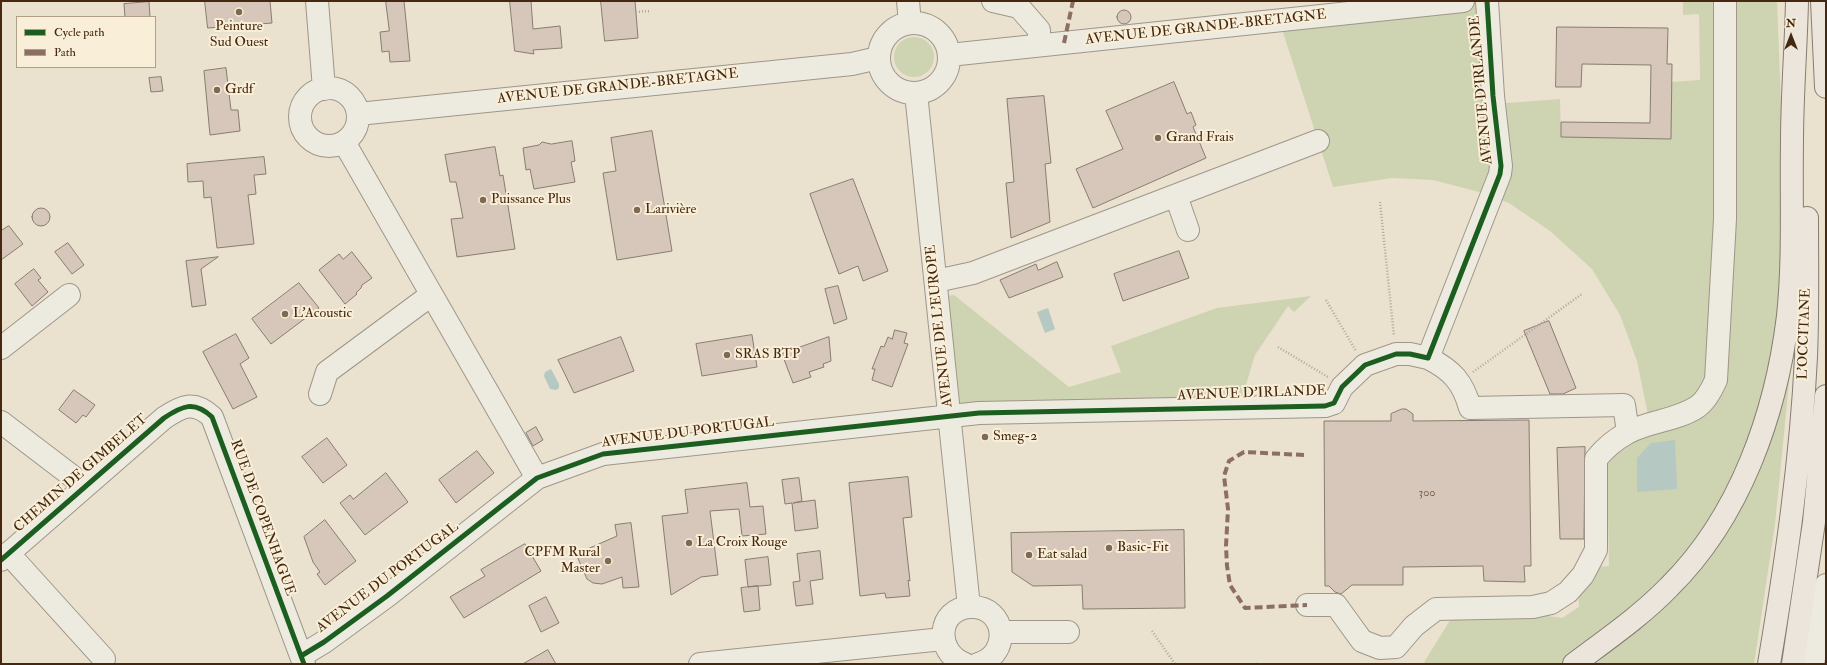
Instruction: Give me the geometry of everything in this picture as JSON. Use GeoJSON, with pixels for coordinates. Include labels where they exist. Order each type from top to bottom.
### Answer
{"type":"FeatureCollection","features":[{"type":"Feature","properties":{"kind":"highway"},"geometry":{"type":"LineString","coordinates":[[1574,664],[1648,607],[1686,568],[1713,533],[1730,503],[1747,470],[1764,425],[1776,382],[1783,349],[1790,289],[1793,220],[1792,141],[1798,1]]}},
{"type":"Feature","properties":{"kind":"highway","name":"L'OCCITANE"},"geometry":{"type":"LineString","coordinates":[[1769,664],[1788,538],[1799,444],[1806,358],[1807,203],[1798,1]]}},
{"type":"Feature","properties":{"kind":"highway"},"geometry":{"type":"LineString","coordinates":[[1823,6],[1826,87]]}},
{"type":"Feature","properties":{"kind":"highway"},"geometry":{"type":"LineString","coordinates":[[1793,664],[1814,522],[1826,396]]}},
{"type":"Feature","properties":{"kind":"street"},"geometry":{"type":"LineString","coordinates":[[317,1],[324,89]]}},
{"type":"Feature","properties":{"kind":"street"},"geometry":{"type":"LineString","coordinates":[[908,1],[910,23]]}},
{"type":"Feature","properties":{"kind":"street"},"geometry":{"type":"LineString","coordinates":[[993,1],[1019,4],[1039,38]]}},
{"type":"Feature","properties":{"kind":"street","name":"AVENUE DE GRANDE-BRETAGNE"},"geometry":{"type":"LineString","coordinates":[[949,55],[1039,38],[1463,1]]}},
{"type":"Feature","properties":{"kind":"street","name":"AVENUE D'IRLANDE"},"geometry":{"type":"LineString","coordinates":[[949,415],[979,413],[1325,406],[1334,403],[1342,387],[1365,365],[1396,354],[1410,354],[1428,358],[1500,174],[1487,1]]}},
{"type":"Feature","properties":{"kind":"street"},"geometry":{"type":"LineString","coordinates":[[1307,606],[1336,605],[1362,641],[1380,648],[1396,647],[1414,626],[1436,609],[1533,606],[1551,603],[1568,592],[1583,576],[1596,550],[1596,459],[1606,447],[1628,432],[1674,418],[1698,407],[1709,394],[1716,380],[1725,219],[1725,1]]}},
{"type":"Feature","properties":{"kind":"street"},"geometry":{"type":"LineString","coordinates":[[910,23],[921,24],[936,31],[946,44],[949,55],[948,66],[944,76],[937,84],[927,90],[916,93],[905,92],[894,87],[886,80],[880,69],[878,58],[884,38],[895,28],[910,23]]}},
{"type":"Feature","properties":{"kind":"street","name":"AVENUE DE GRANDE-BRETAGNE"},"geometry":{"type":"LineString","coordinates":[[358,114],[852,64],[878,58]]}},
{"type":"Feature","properties":{"kind":"street"},"geometry":{"type":"LineString","coordinates":[[332,88],[346,94],[352,99],[358,114],[355,130],[344,142],[327,146],[318,144],[310,139],[304,132],[300,114],[305,101],[315,92],[332,88]]}},
{"type":"Feature","properties":{"kind":"street","name":"AVENUE DE L'EUROPE"},"geometry":{"type":"LineString","coordinates":[[916,93],[969,607]]}},
{"type":"Feature","properties":{"kind":"street"},"geometry":{"type":"LineString","coordinates":[[936,280],[973,273],[1318,141]]}},
{"type":"Feature","properties":{"kind":"street"},"geometry":{"type":"LineString","coordinates":[[344,142],[538,478]]}},
{"type":"Feature","properties":{"kind":"street"},"geometry":{"type":"LineString","coordinates":[[1176,196],[1188,230]]}},
{"type":"Feature","properties":{"kind":"street"},"geometry":{"type":"LineString","coordinates":[[1,348],[69,295]]}},
{"type":"Feature","properties":{"kind":"street"},"geometry":{"type":"LineString","coordinates":[[320,394],[328,372],[431,295]]}},
{"type":"Feature","properties":{"kind":"street"},"geometry":{"type":"LineString","coordinates":[[1428,358],[1445,367],[1459,382],[1463,387],[1470,408],[1624,405],[1628,432]]}},
{"type":"Feature","properties":{"kind":"street","name":"RUE DE COPENHAGUE"},"geometry":{"type":"LineString","coordinates":[[178,409],[191,406],[203,409],[212,417],[302,660]]}},
{"type":"Feature","properties":{"kind":"street","name":"CHEMIN DE GIMBELET"},"geometry":{"type":"LineString","coordinates":[[4,556],[164,418],[178,409]]}},
{"type":"Feature","properties":{"kind":"street","name":"AVENUE DU PORTUGAL"},"geometry":{"type":"LineString","coordinates":[[302,660],[387,596],[538,478],[602,454],[949,415]]}},
{"type":"Feature","properties":{"kind":"street"},"geometry":{"type":"LineString","coordinates":[[1,422],[85,486]]}},
{"type":"Feature","properties":{"kind":"street"},"geometry":{"type":"LineString","coordinates":[[4,556],[104,659]]}},
{"type":"Feature","properties":{"kind":"street"},"geometry":{"type":"LineString","coordinates":[[1813,664],[1826,585]]}},
{"type":"Feature","properties":{"kind":"street"},"geometry":{"type":"LineString","coordinates":[[965,664],[950,655],[945,648],[943,639],[947,621],[957,612],[969,607],[982,609],[994,616],[1001,632],[1001,642],[998,650],[992,657],[978,664]]}},
{"type":"Feature","properties":{"kind":"street"},"geometry":{"type":"LineString","coordinates":[[1001,632],[1068,632]]}},
{"type":"Feature","properties":{"kind":"street"},"geometry":{"type":"LineString","coordinates":[[700,664],[749,662],[943,639]]}},
{"type":"Feature","properties":{"kind":"path"},"geometry":{"type":"LineString","coordinates":[[636,12],[651,11]]}},
{"type":"Feature","properties":{"kind":"path"},"geometry":{"type":"LineString","coordinates":[[1380,202],[1396,354]]}},
{"type":"Feature","properties":{"kind":"path"},"geometry":{"type":"LineString","coordinates":[[1459,382],[1582,294]]}},
{"type":"Feature","properties":{"kind":"path"},"geometry":{"type":"LineString","coordinates":[[1326,300],[1365,365]]}},
{"type":"Feature","properties":{"kind":"path"},"geometry":{"type":"LineString","coordinates":[[1278,347],[1342,387]]}},
{"type":"Feature","properties":{"kind":"path"},"geometry":{"type":"LineString","coordinates":[[1152,631],[1175,664]]}},
{"type":"Feature","properties":{"kind":"green space"},"geometry":{"type":"Polygon","coordinates":[[[1463,1],[1487,1],[1494,104],[1560,99],[1561,137],[1671,139],[1672,82],[1700,80],[1699,14],[1683,15],[1683,1],[1777,1],[1791,363],[1775,524],[1754,664],[1423,664],[1452,617],[1541,615],[1562,618],[1579,607],[1578,589],[1573,569],[1609,566],[1607,458],[1648,415],[1637,361],[1620,315],[1592,269],[1550,231],[1509,203],[1479,192],[1433,180],[1392,178],[1333,187],[1279,20],[1463,1]]]}},
{"type":"Feature","properties":{"kind":"green space"},"geometry":{"type":"Polygon","coordinates":[[[918,37],[925,40],[931,46],[934,57],[933,65],[925,74],[918,77],[910,77],[903,74],[895,65],[894,53],[897,46],[906,38],[918,37]]]}},
{"type":"Feature","properties":{"kind":"green space"},"geometry":{"type":"Polygon","coordinates":[[[954,295],[1069,387],[1121,372],[1111,346],[1217,308],[1311,296],[1294,312],[1288,306],[1255,355],[1239,408],[949,415],[937,297],[954,295]]]}},
{"type":"Feature","properties":{"kind":"shaded area"},"geometry":{"type":"Polygon","coordinates":[[[1048,308],[1055,329],[1045,333],[1037,312],[1048,308]]]}},
{"type":"Feature","properties":{"kind":"shaded area"},"geometry":{"type":"Polygon","coordinates":[[[551,369],[559,384],[559,388],[556,390],[550,389],[544,376],[545,372],[551,369]]]}},
{"type":"Feature","properties":{"kind":"shaded area"},"geometry":{"type":"Polygon","coordinates":[[[1675,440],[1677,489],[1637,492],[1637,458],[1651,443],[1675,440]]]}},
{"type":"Feature","properties":{"kind":"building","name":"Peinture Sud Ouest"},"geometry":{"type":"Polygon","coordinates":[[[205,1],[270,1],[272,23],[208,28],[205,1]]]}},
{"type":"Feature","properties":{"kind":"building"},"geometry":{"type":"Polygon","coordinates":[[[386,1],[404,1],[410,61],[390,62],[389,51],[382,52],[380,32],[389,31],[386,1]]]}},
{"type":"Feature","properties":{"kind":"building"},"geometry":{"type":"Polygon","coordinates":[[[510,1],[531,1],[533,29],[560,26],[562,48],[533,50],[534,54],[515,51],[510,1]]]}},
{"type":"Feature","properties":{"kind":"building"},"geometry":{"type":"Polygon","coordinates":[[[601,1],[635,1],[638,38],[605,41],[601,1]]]}},
{"type":"Feature","properties":{"kind":"building"},"geometry":{"type":"Polygon","coordinates":[[[149,2],[150,16],[125,16],[124,4],[149,2]]]}},
{"type":"Feature","properties":{"kind":"building"},"geometry":{"type":"Polygon","coordinates":[[[1121,10],[1127,10],[1131,14],[1131,20],[1127,24],[1121,24],[1117,20],[1117,14],[1121,10]]]}},
{"type":"Feature","properties":{"kind":"building"},"geometry":{"type":"Polygon","coordinates":[[[1557,27],[1668,28],[1667,64],[1672,64],[1671,139],[1561,137],[1561,122],[1650,123],[1651,65],[1582,64],[1581,87],[1556,87],[1557,27]]]}},
{"type":"Feature","properties":{"kind":"building","name":"Grdf"},"geometry":{"type":"Polygon","coordinates":[[[226,68],[231,110],[238,110],[240,131],[210,135],[204,71],[226,68]]]}},
{"type":"Feature","properties":{"kind":"building"},"geometry":{"type":"Polygon","coordinates":[[[161,77],[163,91],[151,92],[149,78],[161,77]]]}},
{"type":"Feature","properties":{"kind":"building","name":"Grand Frais"},"geometry":{"type":"Polygon","coordinates":[[[1174,82],[1187,114],[1191,112],[1196,125],[1193,127],[1206,158],[1093,208],[1076,169],[1123,149],[1106,111],[1174,82]]]}},
{"type":"Feature","properties":{"kind":"building"},"geometry":{"type":"Polygon","coordinates":[[[1044,96],[1051,163],[1045,164],[1050,222],[1011,238],[1006,183],[1014,182],[1007,99],[1044,96]]]}},
{"type":"Feature","properties":{"kind":"building","name":"Larivière"},"geometry":{"type":"Polygon","coordinates":[[[652,131],[672,251],[617,260],[603,173],[616,171],[611,138],[652,131]]]}},
{"type":"Feature","properties":{"kind":"building"},"geometry":{"type":"Polygon","coordinates":[[[572,141],[575,161],[571,162],[575,182],[534,189],[530,169],[526,170],[523,148],[539,145],[542,142],[551,144],[572,141]]]}},
{"type":"Feature","properties":{"kind":"building","name":"Puissance Plus"},"geometry":{"type":"Polygon","coordinates":[[[495,147],[500,176],[503,175],[515,249],[457,257],[451,219],[463,218],[456,182],[450,182],[445,155],[495,147]]]}},
{"type":"Feature","properties":{"kind":"building"},"geometry":{"type":"Polygon","coordinates":[[[264,157],[266,174],[254,175],[256,194],[248,195],[254,244],[217,248],[211,197],[204,198],[203,181],[188,182],[187,164],[264,157]]]}},
{"type":"Feature","properties":{"kind":"building"},"geometry":{"type":"Polygon","coordinates":[[[853,179],[888,271],[863,281],[858,266],[839,274],[810,194],[853,179]]]}},
{"type":"Feature","properties":{"kind":"building"},"geometry":{"type":"Polygon","coordinates":[[[41,208],[47,211],[50,217],[47,223],[41,226],[35,223],[32,217],[35,211],[41,208]]]}},
{"type":"Feature","properties":{"kind":"building"},"geometry":{"type":"Polygon","coordinates":[[[9,226],[23,244],[1,260],[1,231],[9,226]]]}},
{"type":"Feature","properties":{"kind":"building"},"geometry":{"type":"Polygon","coordinates":[[[68,243],[84,265],[72,274],[55,252],[68,243]]]}},
{"type":"Feature","properties":{"kind":"building"},"geometry":{"type":"Polygon","coordinates":[[[1179,251],[1189,278],[1123,301],[1114,274],[1179,251]]]}},
{"type":"Feature","properties":{"kind":"building"},"geometry":{"type":"Polygon","coordinates":[[[352,252],[372,278],[362,285],[356,293],[357,294],[345,304],[319,270],[339,254],[343,259],[352,252]]]}},
{"type":"Feature","properties":{"kind":"building"},"geometry":{"type":"Polygon","coordinates":[[[218,257],[201,269],[206,305],[192,307],[186,261],[218,257]]]}},
{"type":"Feature","properties":{"kind":"building"},"geometry":{"type":"Polygon","coordinates":[[[1057,262],[1063,277],[1009,298],[1000,280],[1036,264],[1038,270],[1057,262]]]}},
{"type":"Feature","properties":{"kind":"building"},"geometry":{"type":"Polygon","coordinates":[[[34,269],[41,278],[38,280],[48,292],[32,306],[15,284],[34,269]]]}},
{"type":"Feature","properties":{"kind":"building","name":"L'Acoustic"},"geometry":{"type":"Polygon","coordinates":[[[299,283],[319,308],[271,344],[252,319],[299,283]]]}},
{"type":"Feature","properties":{"kind":"building"},"geometry":{"type":"Polygon","coordinates":[[[838,286],[847,319],[834,324],[825,289],[838,286]]]}},
{"type":"Feature","properties":{"kind":"building"},"geometry":{"type":"Polygon","coordinates":[[[1549,321],[1576,388],[1563,394],[1550,394],[1524,331],[1549,321]]]}},
{"type":"Feature","properties":{"kind":"building"},"geometry":{"type":"Polygon","coordinates":[[[895,330],[907,333],[904,343],[908,344],[892,387],[872,380],[875,369],[872,369],[881,346],[884,347],[888,337],[892,339],[895,330]]]}},
{"type":"Feature","properties":{"kind":"building"},"geometry":{"type":"Polygon","coordinates":[[[236,334],[249,358],[240,364],[257,397],[233,409],[203,352],[236,334]]]}},
{"type":"Feature","properties":{"kind":"building","name":"SRAS BTP"},"geometry":{"type":"Polygon","coordinates":[[[752,335],[757,367],[702,376],[696,344],[752,335]]]}},
{"type":"Feature","properties":{"kind":"building"},"geometry":{"type":"Polygon","coordinates":[[[621,337],[634,371],[574,393],[558,360],[621,337]]]}},
{"type":"Feature","properties":{"kind":"building"},"geometry":{"type":"Polygon","coordinates":[[[829,337],[831,361],[823,364],[824,367],[809,372],[811,377],[793,383],[782,354],[829,337]]]}},
{"type":"Feature","properties":{"kind":"building"},"geometry":{"type":"Polygon","coordinates":[[[74,390],[95,405],[86,417],[83,415],[76,423],[59,410],[74,390]]]}},
{"type":"Feature","properties":{"kind":"building"},"geometry":{"type":"Polygon","coordinates":[[[1402,409],[1406,409],[1413,414],[1413,421],[1529,420],[1531,566],[1524,566],[1525,582],[1484,581],[1483,566],[1403,567],[1403,585],[1352,585],[1341,594],[1335,592],[1329,586],[1325,586],[1324,421],[1391,421],[1391,414],[1402,409]]]}},
{"type":"Feature","properties":{"kind":"building"},"geometry":{"type":"Polygon","coordinates":[[[536,427],[543,440],[533,446],[526,433],[536,427]]]}},
{"type":"Feature","properties":{"kind":"building"},"geometry":{"type":"Polygon","coordinates":[[[327,438],[347,465],[323,483],[302,457],[327,438]]]}},
{"type":"Feature","properties":{"kind":"building"},"geometry":{"type":"Polygon","coordinates":[[[1585,447],[1584,539],[1560,539],[1557,448],[1585,447]]]}},
{"type":"Feature","properties":{"kind":"building"},"geometry":{"type":"Polygon","coordinates":[[[477,451],[494,473],[456,503],[439,480],[477,451]]]}},
{"type":"Feature","properties":{"kind":"building"},"geometry":{"type":"Polygon","coordinates":[[[386,473],[408,502],[365,535],[340,503],[350,495],[353,499],[386,473]]]}},
{"type":"Feature","properties":{"kind":"building"},"geometry":{"type":"Polygon","coordinates":[[[908,477],[912,517],[903,518],[910,581],[908,580],[910,596],[886,598],[885,593],[860,596],[849,483],[908,477]]]}},
{"type":"Feature","properties":{"kind":"building"},"geometry":{"type":"Polygon","coordinates":[[[799,478],[802,501],[793,503],[815,500],[818,528],[795,531],[792,503],[785,504],[782,480],[799,478]]]}},
{"type":"Feature","properties":{"kind":"building","name":"La Croix Rouge"},"geometry":{"type":"Polygon","coordinates":[[[747,483],[750,507],[763,506],[766,534],[742,536],[739,509],[710,511],[718,575],[701,577],[671,595],[662,516],[688,513],[685,490],[747,483]]]}},
{"type":"Feature","properties":{"kind":"building"},"geometry":{"type":"Polygon","coordinates":[[[325,520],[356,561],[325,585],[317,574],[320,572],[313,562],[304,537],[325,520]]]}},
{"type":"Feature","properties":{"kind":"building","name":"CPFM Rural Master"},"geometry":{"type":"Polygon","coordinates":[[[631,523],[639,587],[623,588],[622,577],[602,584],[593,583],[587,579],[576,554],[617,536],[615,525],[631,523]]]}},
{"type":"Feature","properties":{"kind":"building"},"geometry":{"type":"Polygon","coordinates":[[[1184,530],[1185,608],[1083,609],[1082,585],[1033,586],[1012,572],[1011,533],[1184,530]]]}},
{"type":"Feature","properties":{"kind":"building"},"geometry":{"type":"Polygon","coordinates":[[[525,544],[541,571],[464,618],[450,597],[485,576],[481,570],[525,544]]]}},
{"type":"Feature","properties":{"kind":"building"},"geometry":{"type":"Polygon","coordinates":[[[820,551],[823,579],[810,581],[813,604],[796,606],[793,582],[800,581],[797,554],[820,551]]]}},
{"type":"Feature","properties":{"kind":"building"},"geometry":{"type":"Polygon","coordinates":[[[768,557],[771,585],[748,587],[745,560],[768,557]]]}},
{"type":"Feature","properties":{"kind":"building"},"geometry":{"type":"Polygon","coordinates":[[[758,586],[760,610],[744,612],[741,588],[758,586]]]}},
{"type":"Feature","properties":{"kind":"building"},"geometry":{"type":"Polygon","coordinates":[[[546,597],[559,623],[541,632],[529,606],[546,597]]]}},
{"type":"Feature","properties":{"kind":"building"},"geometry":{"type":"Polygon","coordinates":[[[548,650],[556,664],[523,664],[548,650]]]}},
{"type":"Feature","properties":{"kind":"marked path"},"geometry":{"type":"LineString","coordinates":[[1064,43],[1073,1]]}},
{"type":"Feature","properties":{"kind":"marked path"},"geometry":{"type":"LineString","coordinates":[[1304,455],[1244,452],[1229,461],[1224,476],[1228,509],[1226,546],[1230,585],[1245,608],[1307,605]]}},
{"type":"Feature","properties":{"kind":"cycle path"},"geometry":{"type":"LineString","coordinates":[[301,656],[324,642],[387,596],[537,478],[603,454],[979,413],[1325,406],[1334,403],[1342,387],[1365,365],[1396,354],[1410,354],[1428,358],[1500,174],[1501,166],[1493,96],[1487,1]]}},
{"type":"Feature","properties":{"kind":"cycle path"},"geometry":{"type":"LineString","coordinates":[[1,560],[164,418],[182,408],[199,408],[212,417],[304,664]]}},
{"type":"Feature","properties":{"kind":"place","name":"Peinture Sud Ouest"},"geometry":{"type":"Point","coordinates":[239,12]}},
{"type":"Feature","properties":{"kind":"place","name":"Grdf"},"geometry":{"type":"Point","coordinates":[217,90]}},
{"type":"Feature","properties":{"kind":"place","name":"Grand Frais"},"geometry":{"type":"Point","coordinates":[1158,138]}},
{"type":"Feature","properties":{"kind":"place","name":"Puissance Plus"},"geometry":{"type":"Point","coordinates":[483,200]}},
{"type":"Feature","properties":{"kind":"place","name":"Larivière"},"geometry":{"type":"Point","coordinates":[637,210]}},
{"type":"Feature","properties":{"kind":"place","name":"L'Acoustic"},"geometry":{"type":"Point","coordinates":[285,314]}},
{"type":"Feature","properties":{"kind":"place","name":"SRAS BTP"},"geometry":{"type":"Point","coordinates":[727,355]}},
{"type":"Feature","properties":{"kind":"place","name":"Smeg-2"},"geometry":{"type":"Point","coordinates":[985,437]}},
{"type":"Feature","properties":{"kind":"place","name":"La Croix Rouge"},"geometry":{"type":"Point","coordinates":[689,543]}},
{"type":"Feature","properties":{"kind":"place","name":"Basic-Fit"},"geometry":{"type":"Point","coordinates":[1109,548]}},
{"type":"Feature","properties":{"kind":"place","name":"Eat salad"},"geometry":{"type":"Point","coordinates":[1029,555]}},
{"type":"Feature","properties":{"kind":"place","name":"CPFM Rural Master"},"geometry":{"type":"Point","coordinates":[608,561]}}]}
